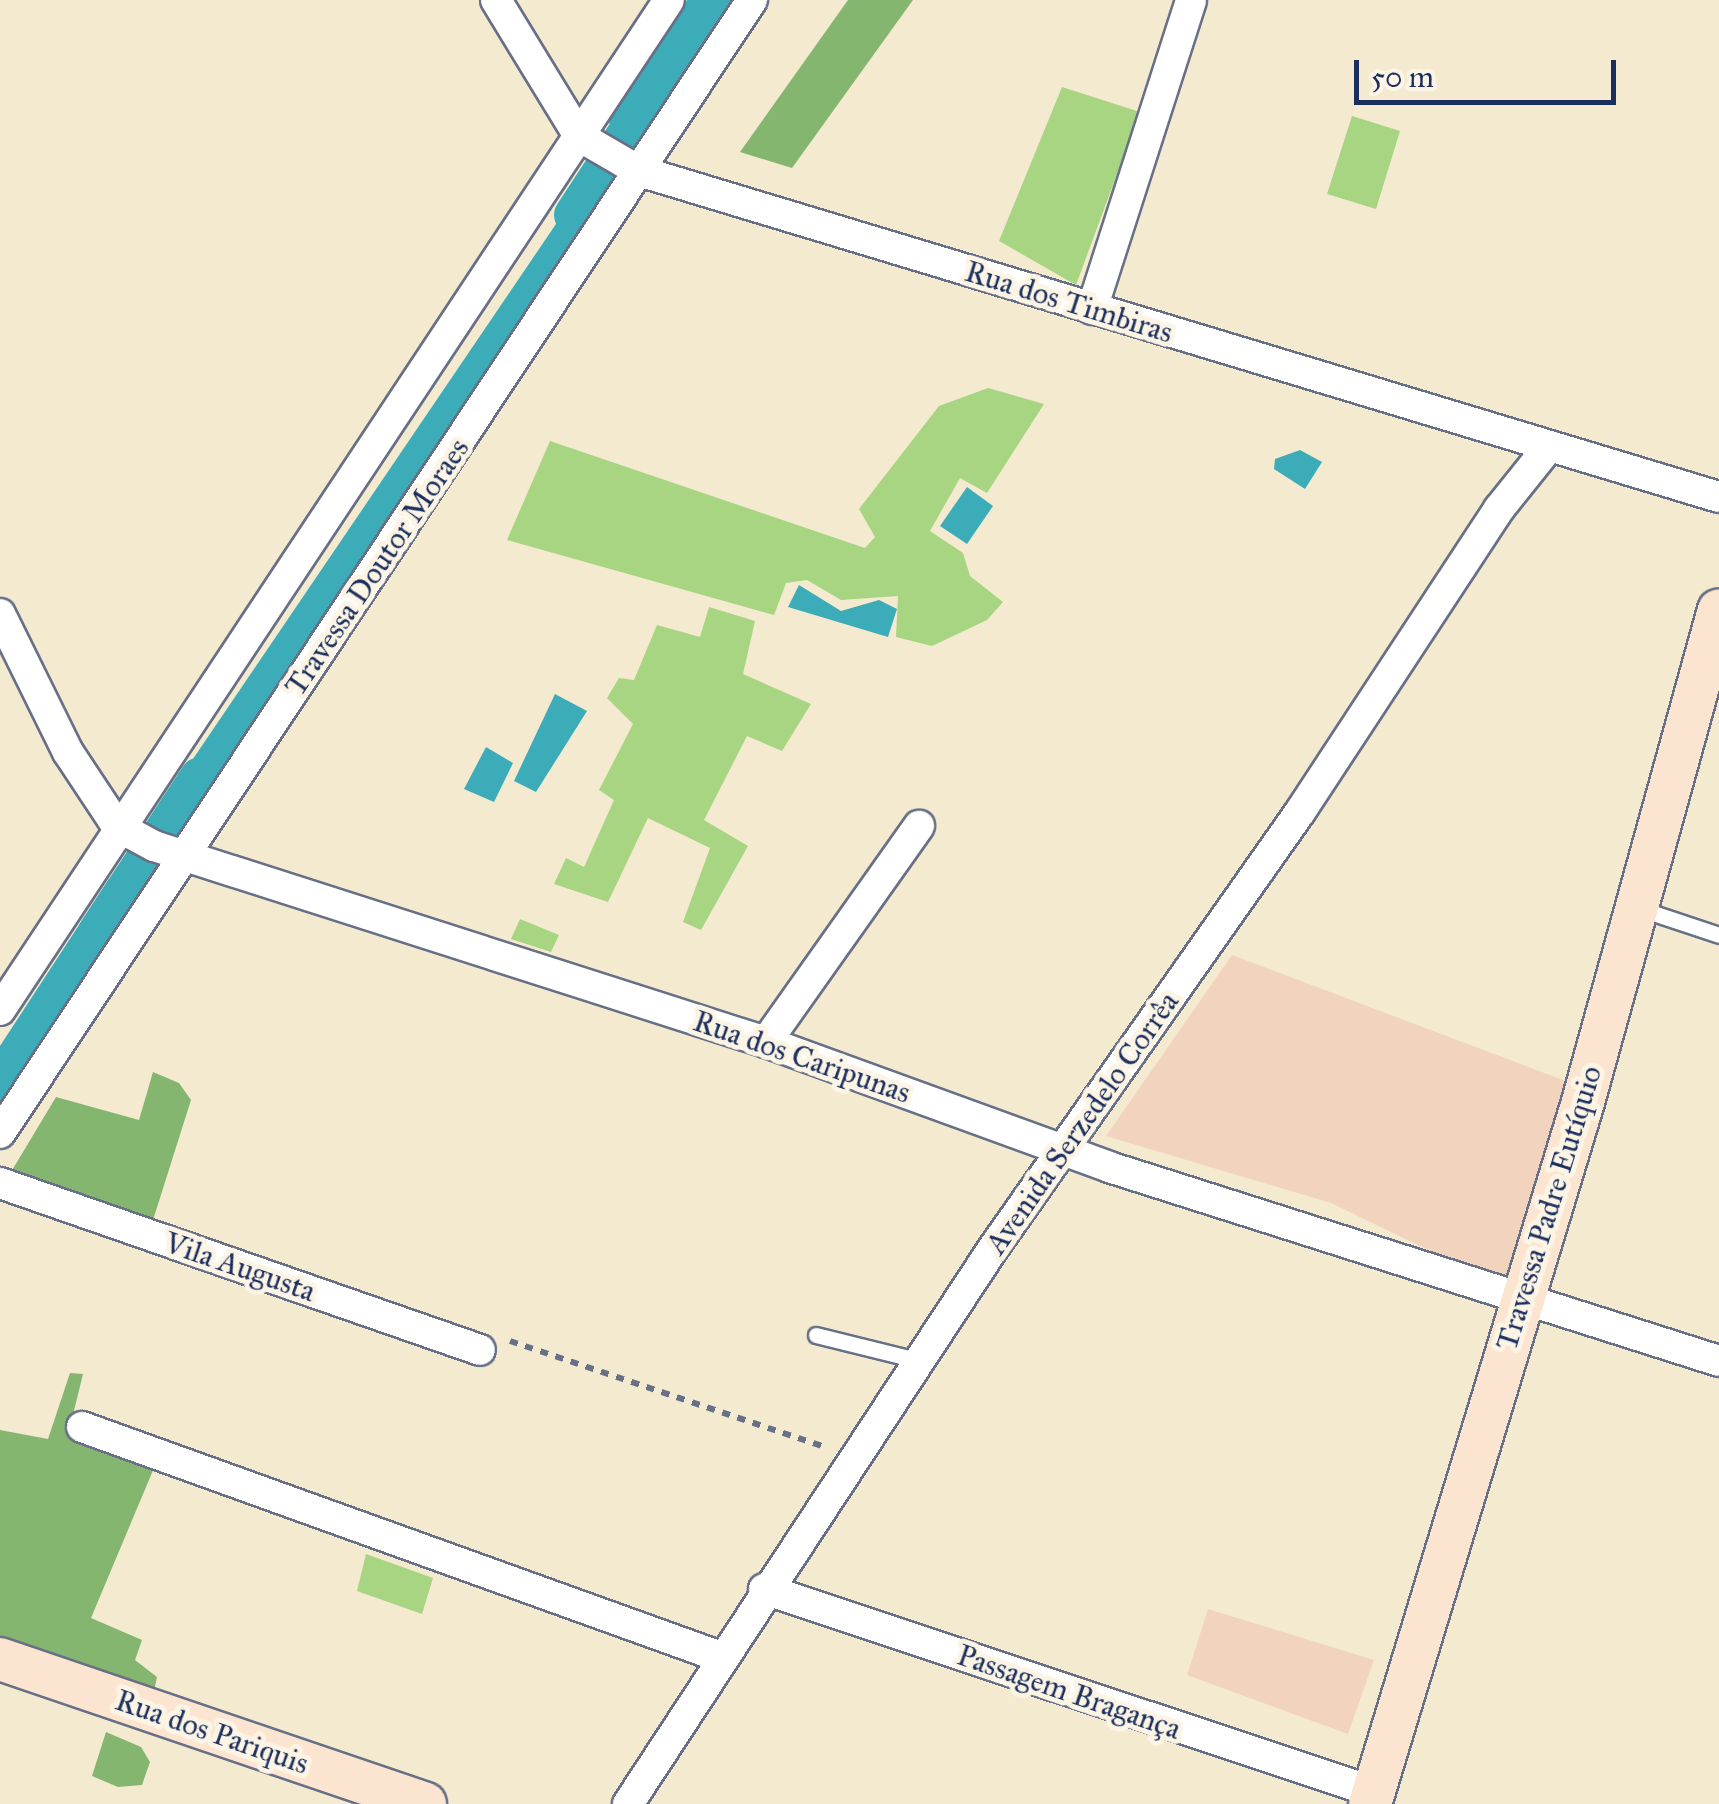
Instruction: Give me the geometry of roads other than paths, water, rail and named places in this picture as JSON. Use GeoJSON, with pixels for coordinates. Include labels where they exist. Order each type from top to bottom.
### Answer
{"type":"FeatureCollection","features":[{"type":"Feature","properties":{"kind":"main road","name":"Travessa Padre Eutíquio"},"geometry":{"type":"LineString","coordinates":[[1372,1798],[1638,908],[1719,610]]}},
{"type":"Feature","properties":{"kind":"main road","name":"Rua dos Pariquis"},"geometry":{"type":"LineString","coordinates":[[0,1660],[425,1804]]}},
{"type":"Feature","properties":{"kind":"street","name":"Rua dos Timbiras"},"geometry":{"type":"LineString","coordinates":[[496,0],[580,136],[639,171],[1547,450],[1719,497]]}},
{"type":"Feature","properties":{"kind":"street"},"geometry":{"type":"LineString","coordinates":[[0,1010],[117,826],[669,0]]}},
{"type":"Feature","properties":{"kind":"street","name":"Travessa Doutor Moraes"},"geometry":{"type":"LineString","coordinates":[[0,1133],[752,0]]}},
{"type":"Feature","properties":{"kind":"street"},"geometry":{"type":"LineString","coordinates":[[1092,309],[1192,0]]}},
{"type":"Feature","properties":{"kind":"street","name":"Avenida Serzedelo Corrêa"},"geometry":{"type":"LineString","coordinates":[[628,1804],[764,1590],[1300,812],[1500,509],[1547,450]]}},
{"type":"Feature","properties":{"kind":"street"},"geometry":{"type":"LineString","coordinates":[[0,614],[68,752],[117,826]]}},
{"type":"Feature","properties":{"kind":"street","name":"Rua dos Caripunas"},"geometry":{"type":"LineString","coordinates":[[117,826],[185,855],[766,1042],[1063,1151],[1719,1361]]}},
{"type":"Feature","properties":{"kind":"street"},"geometry":{"type":"LineString","coordinates":[[766,1042],[919,826]]}},
{"type":"Feature","properties":{"kind":"street","name":"Vila Augusta"},"geometry":{"type":"LineString","coordinates":[[0,1184],[495,1345]]}},
{"type":"Feature","properties":{"kind":"street"},"geometry":{"type":"LineString","coordinates":[[82,1427],[721,1657]]}},
{"type":"Feature","properties":{"kind":"street","name":"Passagem Bragança"},"geometry":{"type":"LineString","coordinates":[[764,1590],[1372,1798]]}},
{"type":"Feature","properties":{"kind":"lane"},"geometry":{"type":"LineString","coordinates":[[1638,908],[1719,935]]}},
{"type":"Feature","properties":{"kind":"lane"},"geometry":{"type":"LineString","coordinates":[[816,1335],[921,1362]]}},
{"type":"Feature","properties":{"kind":"water"},"geometry":{"type":"Polygon","coordinates":[[[687,0],[735,0],[644,145],[604,120],[687,0]]]}},
{"type":"Feature","properties":{"kind":"water"},"geometry":{"type":"Polygon","coordinates":[[[594,168],[618,184],[192,827],[159,809],[594,168]]]}},
{"type":"Feature","properties":{"kind":"water"},"geometry":{"type":"Polygon","coordinates":[[[1300,450],[1322,462],[1305,489],[1274,469],[1275,459],[1300,450]]]}},
{"type":"Feature","properties":{"kind":"water"},"geometry":{"type":"Polygon","coordinates":[[[967,487],[993,506],[967,544],[940,526],[967,487]]]}},
{"type":"Feature","properties":{"kind":"water"},"geometry":{"type":"Polygon","coordinates":[[[799,585],[841,611],[879,600],[897,609],[888,637],[788,607],[799,585]]]}},
{"type":"Feature","properties":{"kind":"water"},"geometry":{"type":"Polygon","coordinates":[[[555,694],[587,711],[536,792],[514,781],[555,694]]]}},
{"type":"Feature","properties":{"kind":"water"},"geometry":{"type":"Polygon","coordinates":[[[486,747],[513,763],[494,802],[464,789],[486,747]]]}},
{"type":"Feature","properties":{"kind":"water"},"geometry":{"type":"Polygon","coordinates":[[[109,879],[148,900],[0,1116],[0,1046],[109,879]]]}},
{"type":"Feature","properties":{"kind":"waterway"},"geometry":{"type":"LineString","coordinates":[[573,215],[652,94]]}},
{"type":"Feature","properties":{"kind":"waterway"},"geometry":{"type":"LineString","coordinates":[[97,932],[199,777]]}}]}
